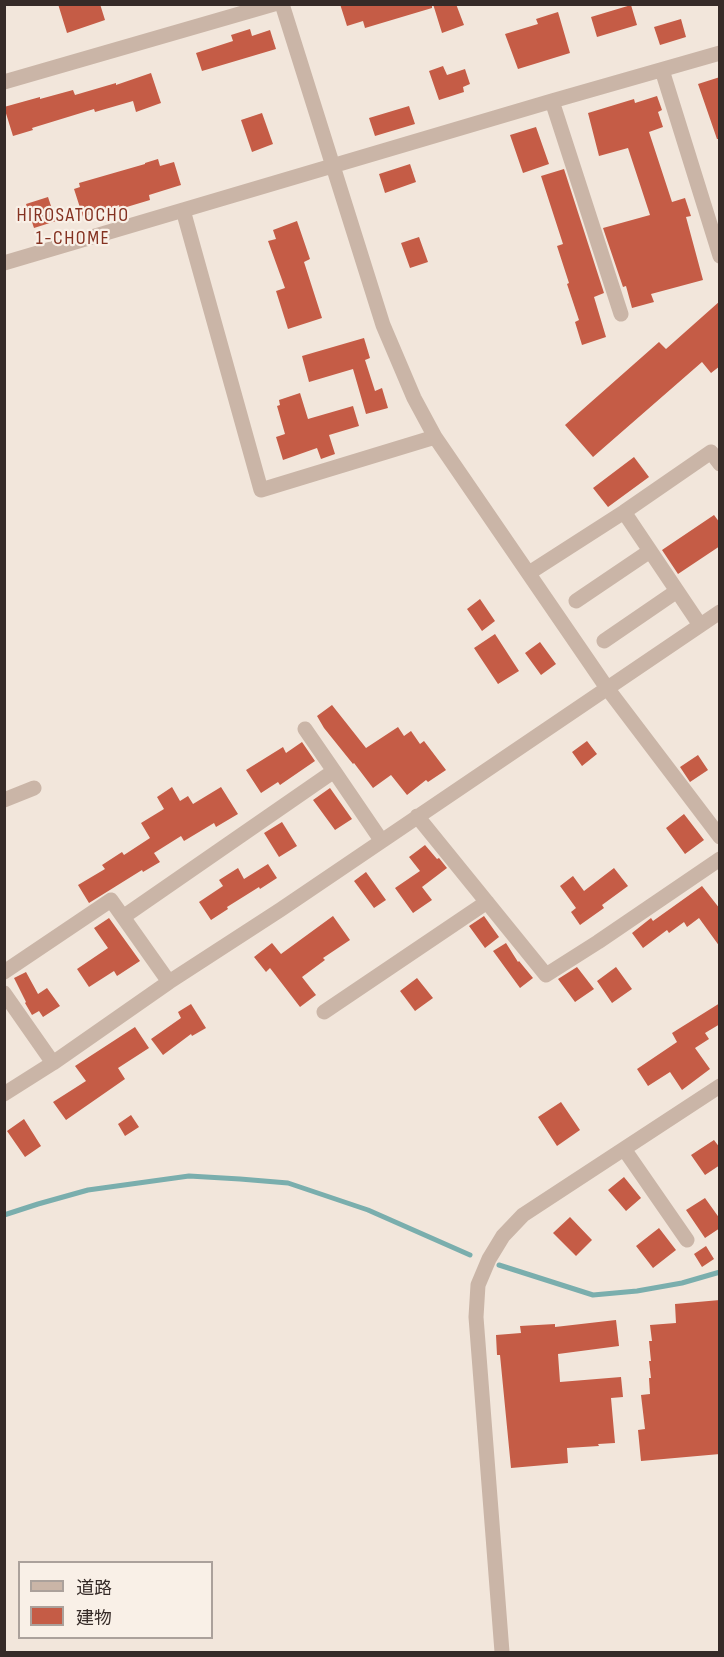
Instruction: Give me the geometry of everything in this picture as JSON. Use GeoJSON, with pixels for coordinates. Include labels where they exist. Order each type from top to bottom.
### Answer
{"type":"FeatureCollection","features":[{"type":"Feature","properties":{"kind":"street"},"geometry":{"type":"LineString","coordinates":[[4,82],[274,4]]}},
{"type":"Feature","properties":{"kind":"street"},"geometry":{"type":"LineString","coordinates":[[282,4],[383,325],[414,398],[435,437],[607,688],[720,837]]}},
{"type":"Feature","properties":{"kind":"street"},"geometry":{"type":"LineString","coordinates":[[4,263],[720,53]]}},
{"type":"Feature","properties":{"kind":"street"},"geometry":{"type":"LineString","coordinates":[[662,70],[720,256]]}},
{"type":"Feature","properties":{"kind":"street"},"geometry":{"type":"LineString","coordinates":[[552,101],[621,314]]}},
{"type":"Feature","properties":{"kind":"street"},"geometry":{"type":"LineString","coordinates":[[183,210],[261,490],[435,437]]}},
{"type":"Feature","properties":{"kind":"street"},"geometry":{"type":"LineString","coordinates":[[529,573],[711,452],[720,464]]}},
{"type":"Feature","properties":{"kind":"street"},"geometry":{"type":"LineString","coordinates":[[624,512],[700,626]]}},
{"type":"Feature","properties":{"kind":"street"},"geometry":{"type":"LineString","coordinates":[[576,601],[650,550]]}},
{"type":"Feature","properties":{"kind":"street"},"geometry":{"type":"LineString","coordinates":[[604,641],[677,591]]}},
{"type":"Feature","properties":{"kind":"street"},"geometry":{"type":"LineString","coordinates":[[4,1094],[54,1063],[169,982],[280,910],[720,612]]}},
{"type":"Feature","properties":{"kind":"street"},"geometry":{"type":"LineString","coordinates":[[305,729],[381,840]]}},
{"type":"Feature","properties":{"kind":"street"},"geometry":{"type":"LineString","coordinates":[[123,917],[334,771]]}},
{"type":"Feature","properties":{"kind":"street"},"geometry":{"type":"LineString","coordinates":[[5,797],[34,788]]}},
{"type":"Feature","properties":{"kind":"street"},"geometry":{"type":"LineString","coordinates":[[417,816],[546,975],[720,859]]}},
{"type":"Feature","properties":{"kind":"street"},"geometry":{"type":"LineString","coordinates":[[4,972],[111,900],[169,982]]}},
{"type":"Feature","properties":{"kind":"street"},"geometry":{"type":"LineString","coordinates":[[324,1012],[487,902]]}},
{"type":"Feature","properties":{"kind":"street"},"geometry":{"type":"LineString","coordinates":[[4,993],[54,1063]]}},
{"type":"Feature","properties":{"kind":"street"},"geometry":{"type":"LineString","coordinates":[[502,1653],[476,1317],[478,1285],[489,1259],[503,1236],[523,1215],[720,1086]]}},
{"type":"Feature","properties":{"kind":"street"},"geometry":{"type":"LineString","coordinates":[[624,1149],[687,1239]]}},
{"type":"Feature","properties":{"kind":"building"},"geometry":{"type":"Polygon","coordinates":[[[58,4],[100,4],[105,20],[67,33],[58,4]]]}},
{"type":"Feature","properties":{"kind":"building"},"geometry":{"type":"Polygon","coordinates":[[[340,4],[432,4],[432,8],[365,28],[363,21],[347,26],[340,4]]]}},
{"type":"Feature","properties":{"kind":"building"},"geometry":{"type":"Polygon","coordinates":[[[433,4],[456,4],[464,25],[442,33],[433,4]]]}},
{"type":"Feature","properties":{"kind":"building"},"geometry":{"type":"Polygon","coordinates":[[[631,5],[637,25],[597,37],[591,17],[631,5]]]}},
{"type":"Feature","properties":{"kind":"building"},"geometry":{"type":"Polygon","coordinates":[[[558,12],[570,53],[518,69],[505,34],[538,24],[536,19],[558,12]]]}},
{"type":"Feature","properties":{"kind":"building"},"geometry":{"type":"Polygon","coordinates":[[[681,19],[686,37],[660,45],[654,27],[681,19]]]}},
{"type":"Feature","properties":{"kind":"building"},"geometry":{"type":"Polygon","coordinates":[[[250,29],[252,36],[270,30],[276,49],[202,71],[196,53],[233,41],[231,35],[250,29]]]}},
{"type":"Feature","properties":{"kind":"building"},"geometry":{"type":"Polygon","coordinates":[[[443,66],[447,75],[465,69],[470,84],[463,87],[464,92],[439,100],[429,71],[443,66]]]}},
{"type":"Feature","properties":{"kind":"building"},"geometry":{"type":"Polygon","coordinates":[[[151,73],[161,103],[136,112],[133,101],[95,112],[94,109],[13,136],[4,107],[73,90],[75,95],[151,73]]]}},
{"type":"Feature","properties":{"kind":"building"},"geometry":{"type":"Polygon","coordinates":[[[720,77],[720,139],[717,139],[698,84],[720,77]]]}},
{"type":"Feature","properties":{"kind":"building"},"geometry":{"type":"Polygon","coordinates":[[[657,96],[662,110],[658,112],[663,127],[649,132],[672,202],[685,198],[691,216],[686,217],[703,280],[651,294],[654,302],[632,308],[626,286],[623,287],[603,228],[650,215],[628,148],[599,156],[588,113],[634,99],[635,103],[657,96]]]}},
{"type":"Feature","properties":{"kind":"building"},"geometry":{"type":"Polygon","coordinates":[[[409,106],[415,124],[375,136],[369,118],[409,106]]]}},
{"type":"Feature","properties":{"kind":"building"},"geometry":{"type":"Polygon","coordinates":[[[262,113],[273,144],[252,152],[241,120],[262,113]]]}},
{"type":"Feature","properties":{"kind":"building"},"geometry":{"type":"Polygon","coordinates":[[[536,127],[549,164],[523,173],[510,135],[536,127]]]}},
{"type":"Feature","properties":{"kind":"building"},"geometry":{"type":"Polygon","coordinates":[[[158,159],[160,166],[174,162],[181,185],[149,195],[150,200],[120,209],[119,205],[83,217],[74,189],[80,187],[79,183],[158,159]]]}},
{"type":"Feature","properties":{"kind":"building"},"geometry":{"type":"Polygon","coordinates":[[[410,164],[416,182],[385,193],[379,174],[410,164]]]}},
{"type":"Feature","properties":{"kind":"building"},"geometry":{"type":"Polygon","coordinates":[[[564,169],[604,293],[594,297],[606,337],[582,345],[575,322],[579,320],[557,246],[563,244],[541,176],[564,169]]]}},
{"type":"Feature","properties":{"kind":"building"},"geometry":{"type":"Polygon","coordinates":[[[48,197],[56,221],[34,228],[26,204],[48,197]]]}},
{"type":"Feature","properties":{"kind":"building"},"geometry":{"type":"Polygon","coordinates":[[[297,221],[310,259],[304,262],[322,318],[288,329],[276,291],[285,288],[268,241],[276,239],[273,230],[297,221]]]}},
{"type":"Feature","properties":{"kind":"building"},"geometry":{"type":"Polygon","coordinates":[[[419,237],[428,262],[410,268],[401,243],[419,237]]]}},
{"type":"Feature","properties":{"kind":"building"},"geometry":{"type":"Polygon","coordinates":[[[720,301],[720,366],[711,373],[702,362],[593,457],[565,425],[659,342],[666,349],[720,301]]]}},
{"type":"Feature","properties":{"kind":"building"},"geometry":{"type":"Polygon","coordinates":[[[364,338],[370,358],[365,360],[375,391],[382,388],[388,408],[366,414],[353,369],[309,382],[302,356],[364,338]]]}},
{"type":"Feature","properties":{"kind":"building"},"geometry":{"type":"Polygon","coordinates":[[[300,393],[308,419],[353,406],[359,426],[329,435],[335,454],[321,459],[317,448],[283,460],[276,437],[285,434],[277,406],[280,405],[279,400],[300,393]]]}},
{"type":"Feature","properties":{"kind":"building"},"geometry":{"type":"Polygon","coordinates":[[[634,457],[649,477],[608,507],[593,488],[634,457]]]}},
{"type":"Feature","properties":{"kind":"building"},"geometry":{"type":"Polygon","coordinates":[[[714,515],[720,523],[720,546],[678,574],[662,550],[714,515]]]}},
{"type":"Feature","properties":{"kind":"building"},"geometry":{"type":"Polygon","coordinates":[[[480,599],[495,621],[482,631],[467,609],[480,599]]]}},
{"type":"Feature","properties":{"kind":"building"},"geometry":{"type":"Polygon","coordinates":[[[495,634],[519,671],[498,684],[474,648],[495,634]]]}},
{"type":"Feature","properties":{"kind":"building"},"geometry":{"type":"Polygon","coordinates":[[[540,642],[556,664],[541,675],[525,653],[540,642]]]}},
{"type":"Feature","properties":{"kind":"building"},"geometry":{"type":"Polygon","coordinates":[[[332,705],[366,748],[398,727],[404,736],[411,731],[420,744],[424,741],[446,770],[428,782],[426,780],[407,795],[391,775],[373,788],[324,728],[317,716],[332,705]]]}},
{"type":"Feature","properties":{"kind":"building"},"geometry":{"type":"Polygon","coordinates":[[[587,741],[597,754],[582,766],[572,752],[587,741]]]}},
{"type":"Feature","properties":{"kind":"building"},"geometry":{"type":"Polygon","coordinates":[[[302,742],[315,761],[280,785],[278,782],[261,793],[246,770],[283,747],[286,753],[302,742]]]}},
{"type":"Feature","properties":{"kind":"building"},"geometry":{"type":"Polygon","coordinates":[[[698,755],[708,770],[690,782],[680,767],[698,755]]]}},
{"type":"Feature","properties":{"kind":"building"},"geometry":{"type":"Polygon","coordinates":[[[172,787],[180,801],[188,796],[193,804],[221,787],[238,814],[216,827],[214,823],[184,841],[181,836],[154,853],[160,862],[143,872],[142,870],[89,903],[78,885],[105,869],[102,865],[122,852],[124,855],[150,838],[141,823],[164,809],[157,797],[172,787]]]}},
{"type":"Feature","properties":{"kind":"building"},"geometry":{"type":"Polygon","coordinates":[[[330,788],[352,819],[335,830],[313,800],[330,788]]]}},
{"type":"Feature","properties":{"kind":"building"},"geometry":{"type":"Polygon","coordinates":[[[684,814],[704,840],[685,854],[666,828],[684,814]]]}},
{"type":"Feature","properties":{"kind":"building"},"geometry":{"type":"Polygon","coordinates":[[[282,822],[297,846],[279,857],[264,833],[282,822]]]}},
{"type":"Feature","properties":{"kind":"building"},"geometry":{"type":"Polygon","coordinates":[[[425,845],[447,868],[422,887],[432,900],[413,913],[395,888],[420,871],[409,857],[425,845]]]}},
{"type":"Feature","properties":{"kind":"building"},"geometry":{"type":"Polygon","coordinates":[[[268,864],[277,878],[227,907],[228,909],[211,920],[199,902],[223,886],[219,880],[238,868],[244,879],[268,864]]]}},
{"type":"Feature","properties":{"kind":"building"},"geometry":{"type":"Polygon","coordinates":[[[614,868],[628,886],[602,905],[604,908],[580,925],[571,912],[576,908],[560,886],[573,876],[584,891],[614,868]]]}},
{"type":"Feature","properties":{"kind":"building"},"geometry":{"type":"Polygon","coordinates":[[[366,872],[386,900],[374,908],[354,881],[366,872]]]}},
{"type":"Feature","properties":{"kind":"building"},"geometry":{"type":"Polygon","coordinates":[[[702,886],[720,909],[720,947],[699,918],[687,927],[684,922],[669,933],[667,930],[643,948],[632,933],[651,918],[653,921],[702,886]]]}},
{"type":"Feature","properties":{"kind":"building"},"geometry":{"type":"Polygon","coordinates":[[[333,916],[350,940],[323,958],[325,960],[302,977],[316,995],[300,1007],[270,968],[266,972],[254,957],[272,943],[281,954],[333,916]]]}},
{"type":"Feature","properties":{"kind":"building"},"geometry":{"type":"Polygon","coordinates":[[[484,916],[499,937],[485,948],[469,926],[484,916]]]}},
{"type":"Feature","properties":{"kind":"building"},"geometry":{"type":"Polygon","coordinates":[[[109,918],[140,961],[117,976],[114,971],[89,987],[77,969],[108,948],[94,928],[109,918]]]}},
{"type":"Feature","properties":{"kind":"building"},"geometry":{"type":"Polygon","coordinates":[[[506,943],[518,962],[533,978],[520,988],[493,951],[506,943]]]}},
{"type":"Feature","properties":{"kind":"building"},"geometry":{"type":"Polygon","coordinates":[[[577,967],[594,989],[575,1002],[558,979],[577,967]]]}},
{"type":"Feature","properties":{"kind":"building"},"geometry":{"type":"Polygon","coordinates":[[[616,967],[632,989],[612,1003],[597,981],[616,967]]]}},
{"type":"Feature","properties":{"kind":"building"},"geometry":{"type":"Polygon","coordinates":[[[26,972],[38,994],[47,988],[60,1006],[43,1017],[39,1011],[32,1015],[14,978],[26,972]]]}},
{"type":"Feature","properties":{"kind":"building"},"geometry":{"type":"Polygon","coordinates":[[[417,978],[433,998],[415,1011],[400,991],[417,978]]]}},
{"type":"Feature","properties":{"kind":"building"},"geometry":{"type":"Polygon","coordinates":[[[720,1003],[720,1024],[705,1033],[709,1039],[695,1048],[710,1069],[682,1090],[670,1072],[648,1086],[637,1069],[677,1042],[672,1033],[720,1003]]]}},
{"type":"Feature","properties":{"kind":"building"},"geometry":{"type":"Polygon","coordinates":[[[191,1004],[206,1028],[192,1036],[191,1034],[163,1055],[151,1039],[181,1018],[178,1012],[191,1004]]]}},
{"type":"Feature","properties":{"kind":"building"},"geometry":{"type":"Polygon","coordinates":[[[135,1027],[149,1048],[118,1068],[125,1079],[66,1120],[53,1102],[86,1081],[75,1066],[135,1027]]]}},
{"type":"Feature","properties":{"kind":"building"},"geometry":{"type":"Polygon","coordinates":[[[561,1102],[580,1130],[557,1146],[538,1117],[561,1102]]]}},
{"type":"Feature","properties":{"kind":"building"},"geometry":{"type":"Polygon","coordinates":[[[131,1115],[139,1127],[125,1136],[118,1124],[131,1115]]]}},
{"type":"Feature","properties":{"kind":"building"},"geometry":{"type":"Polygon","coordinates":[[[24,1119],[41,1146],[25,1157],[7,1131],[24,1119]]]}},
{"type":"Feature","properties":{"kind":"building"},"geometry":{"type":"Polygon","coordinates":[[[714,1140],[720,1148],[720,1165],[705,1175],[691,1155],[714,1140]]]}},
{"type":"Feature","properties":{"kind":"building"},"geometry":{"type":"Polygon","coordinates":[[[624,1177],[641,1198],[626,1211],[608,1190],[624,1177]]]}},
{"type":"Feature","properties":{"kind":"building"},"geometry":{"type":"Polygon","coordinates":[[[705,1198],[720,1219],[720,1228],[705,1238],[686,1210],[705,1198]]]}},
{"type":"Feature","properties":{"kind":"building"},"geometry":{"type":"Polygon","coordinates":[[[570,1217],[592,1240],[576,1256],[553,1233],[570,1217]]]}},
{"type":"Feature","properties":{"kind":"building"},"geometry":{"type":"Polygon","coordinates":[[[659,1228],[676,1250],[653,1268],[636,1246],[659,1228]]]}},
{"type":"Feature","properties":{"kind":"building"},"geometry":{"type":"Polygon","coordinates":[[[706,1246],[714,1259],[702,1267],[694,1254],[706,1246]]]}},
{"type":"Feature","properties":{"kind":"building"},"geometry":{"type":"Polygon","coordinates":[[[720,1300],[720,1454],[641,1461],[638,1430],[645,1429],[641,1395],[650,1394],[649,1341],[652,1341],[650,1325],[676,1323],[675,1304],[720,1300]]]}},
{"type":"Feature","properties":{"kind":"building"},"geometry":{"type":"Polygon","coordinates":[[[616,1320],[619,1346],[558,1354],[560,1382],[621,1377],[623,1397],[611,1398],[615,1443],[567,1448],[568,1463],[511,1468],[496,1335],[521,1333],[520,1326],[555,1324],[555,1327],[616,1320]]]}},
{"type":"Feature","properties":{"kind":"waterway"},"geometry":{"type":"LineString","coordinates":[[4,1215],[88,1190],[189,1176],[288,1183],[368,1210],[470,1255]]}},
{"type":"Feature","properties":{"kind":"waterway"},"geometry":{"type":"LineString","coordinates":[[499,1265],[593,1295],[637,1291],[682,1283],[720,1272]]}},
{"type":"Feature","properties":{"kind":"district","name":"HIROSATOCHO 1-CHOME"},"geometry":{"type":"Point","coordinates":[73,228]}}]}
